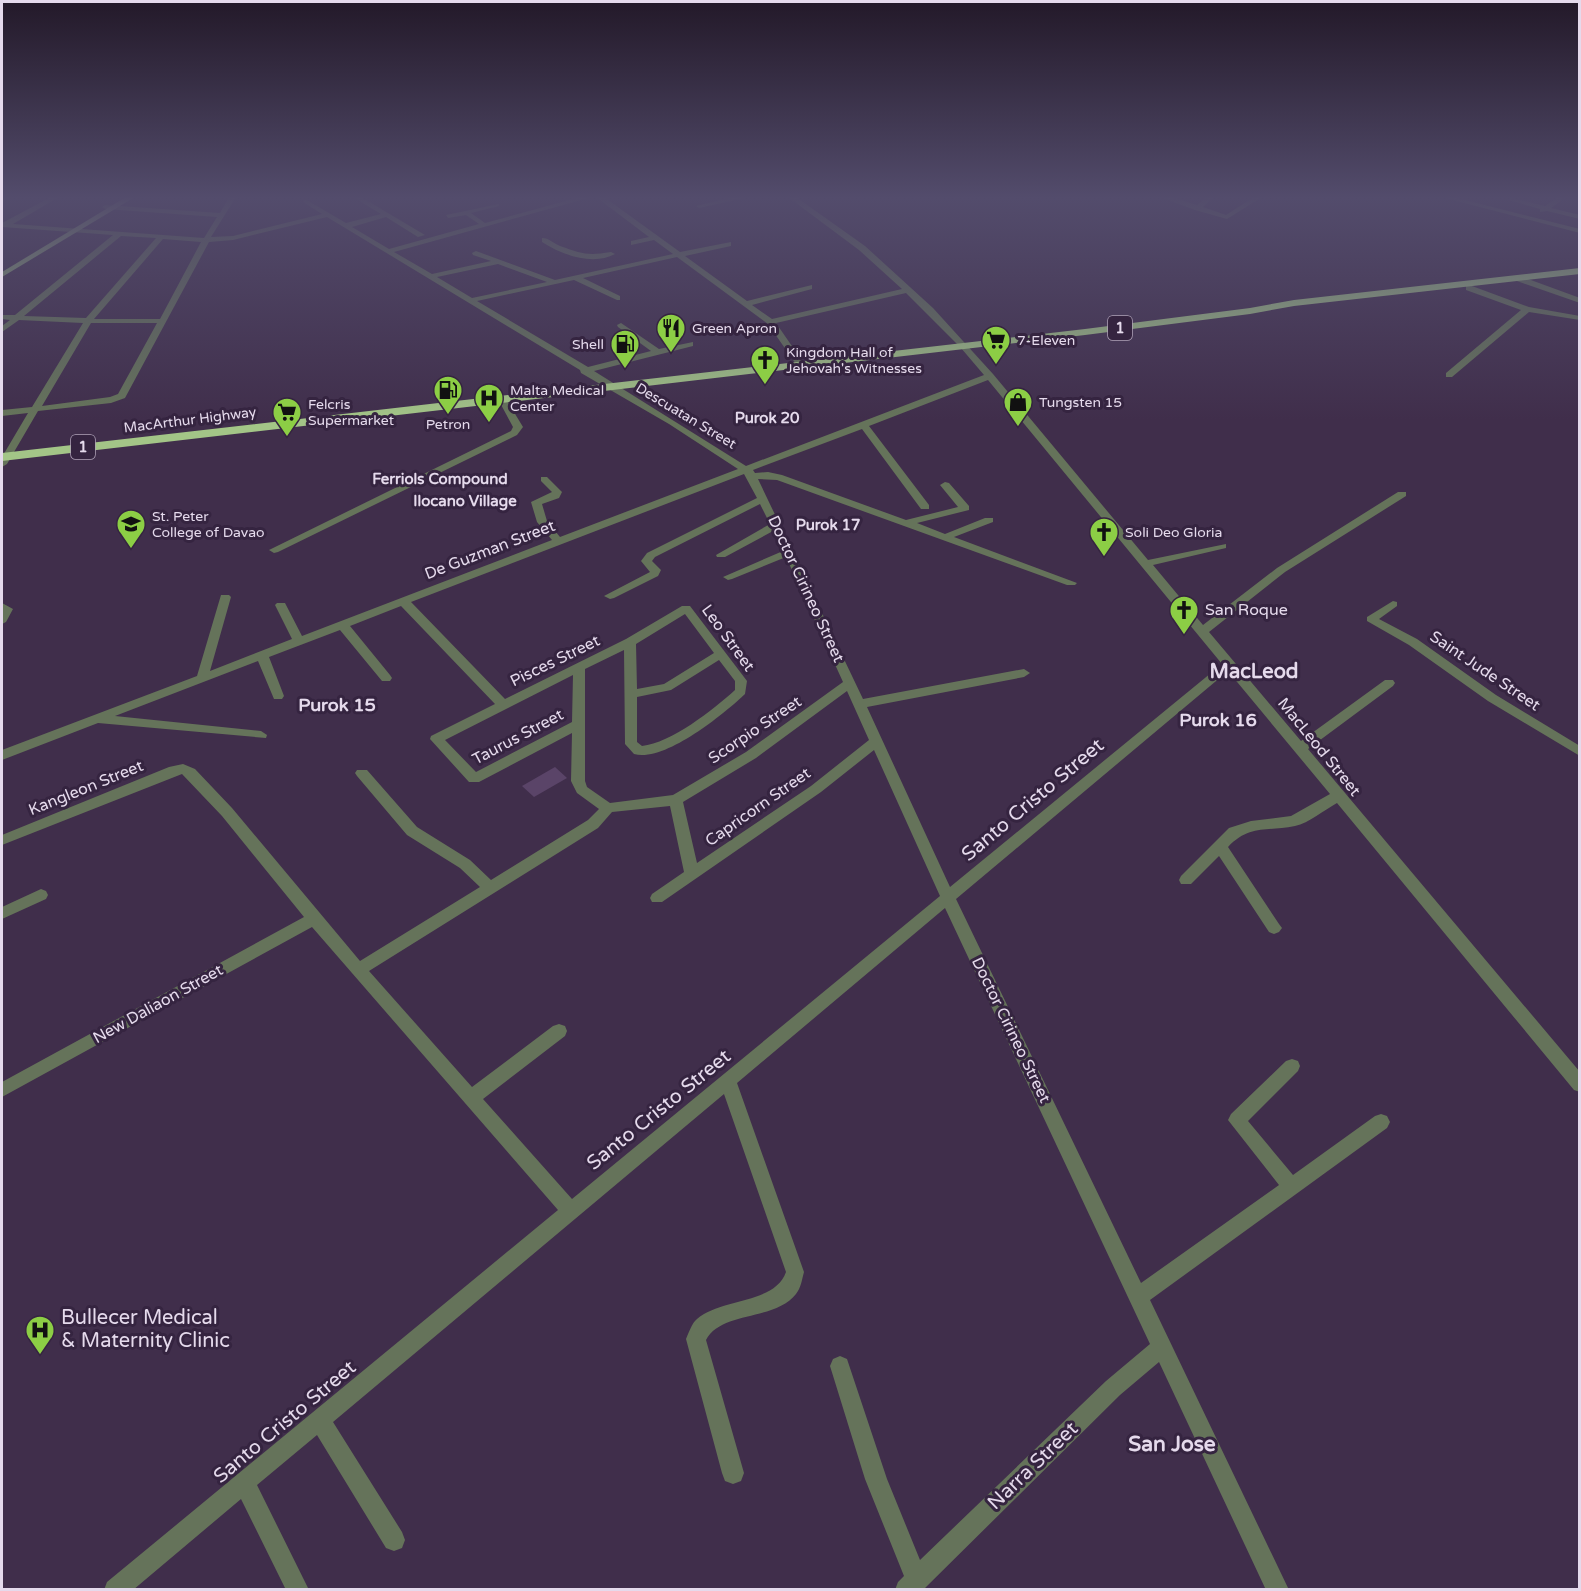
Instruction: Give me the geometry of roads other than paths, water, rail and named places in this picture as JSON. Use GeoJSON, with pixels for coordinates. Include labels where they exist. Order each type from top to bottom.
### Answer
{"type":"FeatureCollection","features":[{"type":"Feature","properties":{"kind":"highway","name":"MacArthur Highway"},"geometry":{"type":"LineString","coordinates":[[3,459],[964,346],[1275,307],[1580,273]]}},
{"type":"Feature","properties":{"kind":"highway","name":"MacArthur Highway"},"geometry":{"type":"LineString","coordinates":[[1275,307],[1300,308],[1521,280]]}},
{"type":"Feature","properties":{"kind":"street"},"geometry":{"type":"LineString","coordinates":[[2,330],[72,271]]}},
{"type":"Feature","properties":{"kind":"street"},"geometry":{"type":"LineString","coordinates":[[3,459],[88,321],[131,271]]}},
{"type":"Feature","properties":{"kind":"street"},"geometry":{"type":"LineString","coordinates":[[2,413],[119,398],[124,394],[189,271]]}},
{"type":"Feature","properties":{"kind":"street","name":"Descuatan Street"},"geometry":{"type":"LineString","coordinates":[[420,271],[749,473]]}},
{"type":"Feature","properties":{"kind":"street"},"geometry":{"type":"LineString","coordinates":[[429,277],[455,271]]}},
{"type":"Feature","properties":{"kind":"street"},"geometry":{"type":"LineString","coordinates":[[527,271],[553,281]]}},
{"type":"Feature","properties":{"kind":"street"},"geometry":{"type":"LineString","coordinates":[[469,301],[597,271]]}},
{"type":"Feature","properties":{"kind":"street"},"geometry":{"type":"LineString","coordinates":[[699,271],[771,322],[801,364]]}},
{"type":"Feature","properties":{"kind":"street","name":"MacLeod Street"},"geometry":{"type":"LineString","coordinates":[[887,271],[964,346],[990,376],[1580,1084]]}},
{"type":"Feature","properties":{"kind":"street"},"geometry":{"type":"LineString","coordinates":[[574,276],[617,298]]}},
{"type":"Feature","properties":{"kind":"street"},"geometry":{"type":"LineString","coordinates":[[1521,280],[1580,301]]}},
{"type":"Feature","properties":{"kind":"street"},"geometry":{"type":"LineString","coordinates":[[746,304],[809,287]]}},
{"type":"Feature","properties":{"kind":"street"},"geometry":{"type":"LineString","coordinates":[[1469,288],[1527,309],[1580,318]]}},
{"type":"Feature","properties":{"kind":"street"},"geometry":{"type":"LineString","coordinates":[[771,322],[908,290]]}},
{"type":"Feature","properties":{"kind":"street"},"geometry":{"type":"LineString","coordinates":[[1449,375],[1527,309]]}},
{"type":"Feature","properties":{"kind":"street"},"geometry":{"type":"LineString","coordinates":[[2,317],[88,321],[162,321]]}},
{"type":"Feature","properties":{"kind":"street"},"geometry":{"type":"LineString","coordinates":[[621,325],[657,352]]}},
{"type":"Feature","properties":{"kind":"street"},"geometry":{"type":"LineString","coordinates":[[584,371],[690,344]]}},
{"type":"Feature","properties":{"kind":"street","name":"De Guzman Street"},"geometry":{"type":"LineString","coordinates":[[2,755],[558,541],[749,473],[863,424],[990,376]]}},
{"type":"Feature","properties":{"kind":"street"},"geometry":{"type":"LineString","coordinates":[[274,550],[514,433],[518,427],[502,399]]}},
{"type":"Feature","properties":{"kind":"street"},"geometry":{"type":"LineString","coordinates":[[863,424],[925,507]]}},
{"type":"Feature","properties":{"kind":"street"},"geometry":{"type":"LineString","coordinates":[[749,473],[779,477],[1071,583]]}},
{"type":"Feature","properties":{"kind":"street","name":"Doctor Cirineo Street"},"geometry":{"type":"LineString","coordinates":[[749,473],[789,552],[948,898],[1278,1590]]}},
{"type":"Feature","properties":{"kind":"street"},"geometry":{"type":"LineString","coordinates":[[544,479],[557,492],[555,496],[536,502],[543,522],[558,541]]}},
{"type":"Feature","properties":{"kind":"street"},"geometry":{"type":"LineString","coordinates":[[906,523],[965,508],[945,485]]}},
{"type":"Feature","properties":{"kind":"street"},"geometry":{"type":"LineString","coordinates":[[1202,632],[1281,570],[1402,494]]}},
{"type":"Feature","properties":{"kind":"street"},"geometry":{"type":"LineString","coordinates":[[610,596],[654,574],[656,570],[646,561],[651,555],[763,499]]}},
{"type":"Feature","properties":{"kind":"street"},"geometry":{"type":"LineString","coordinates":[[945,537],[989,520]]}},
{"type":"Feature","properties":{"kind":"street"},"geometry":{"type":"LineString","coordinates":[[721,555],[776,525]]}},
{"type":"Feature","properties":{"kind":"street"},"geometry":{"type":"LineString","coordinates":[[1145,564],[1222,546]]}},
{"type":"Feature","properties":{"kind":"street"},"geometry":{"type":"LineString","coordinates":[[728,577],[789,552]]}},
{"type":"Feature","properties":{"kind":"street"},"geometry":{"type":"LineString","coordinates":[[202,678],[225,597]]}},
{"type":"Feature","properties":{"kind":"street"},"geometry":{"type":"LineString","coordinates":[[403,601],[504,706]]}},
{"type":"Feature","properties":{"kind":"street","name":"Saint Jude Street"},"geometry":{"type":"LineString","coordinates":[[1393,604],[1371,619],[1413,642],[1492,698],[1580,752]]}},
{"type":"Feature","properties":{"kind":"street"},"geometry":{"type":"LineString","coordinates":[[281,605],[300,641]]}},
{"type":"Feature","properties":{"kind":"street"},"geometry":{"type":"LineString","coordinates":[[2,620],[7,609],[3,606]]}},
{"type":"Feature","properties":{"kind":"street","name":"Pisces Street"},"geometry":{"type":"LineString","coordinates":[[474,779],[436,739],[630,642],[686,608]]}},
{"type":"Feature","properties":{"kind":"street","name":"Leo Street"},"geometry":{"type":"LineString","coordinates":[[629,694],[631,744],[633,748],[645,752],[663,746],[681,736],[738,694],[742,687],[741,681],[686,608]]}},
{"type":"Feature","properties":{"kind":"street"},"geometry":{"type":"LineString","coordinates":[[342,624],[386,678]]}},
{"type":"Feature","properties":{"kind":"street"},"geometry":{"type":"LineString","coordinates":[[630,642],[629,694],[667,687],[721,654]]}},
{"type":"Feature","properties":{"kind":"street"},"geometry":{"type":"LineString","coordinates":[[262,655],[278,696]]}},
{"type":"Feature","properties":{"kind":"street","name":"Santo Cristo Street"},"geometry":{"type":"LineString","coordinates":[[115,1590],[1229,664]]}},
{"type":"Feature","properties":{"kind":"street"},"geometry":{"type":"LineString","coordinates":[[579,668],[579,785],[608,808]]}},
{"type":"Feature","properties":{"kind":"street"},"geometry":{"type":"LineString","coordinates":[[859,704],[1024,672]]}},
{"type":"Feature","properties":{"kind":"street","name":"Scorpio Street"},"geometry":{"type":"LineString","coordinates":[[676,800],[759,749],[849,683]]}},
{"type":"Feature","properties":{"kind":"street"},"geometry":{"type":"LineString","coordinates":[[1299,749],[1389,683]]}},
{"type":"Feature","properties":{"kind":"street"},"geometry":{"type":"LineString","coordinates":[[96,719],[261,735]]}},
{"type":"Feature","properties":{"kind":"street","name":"Taurus Street"},"geometry":{"type":"LineString","coordinates":[[474,779],[578,724]]}},
{"type":"Feature","properties":{"kind":"street","name":"Capricorn Street"},"geometry":{"type":"LineString","coordinates":[[657,898],[816,789],[876,742]]}},
{"type":"Feature","properties":{"kind":"street","name":"Kangleon Street"},"geometry":{"type":"LineString","coordinates":[[2,840],[170,772],[183,769],[189,772],[227,812],[314,919]]}},
{"type":"Feature","properties":{"kind":"street"},"geometry":{"type":"LineString","coordinates":[[362,773],[411,831],[465,864],[490,888]]}},
{"type":"Feature","properties":{"kind":"street"},"geometry":{"type":"LineString","coordinates":[[1186,880],[1241,828],[1294,821],[1338,796]]}},
{"type":"Feature","properties":{"kind":"street"},"geometry":{"type":"LineString","coordinates":[[360,969],[593,824],[608,808],[676,800],[692,875]]}},
{"type":"Feature","properties":{"kind":"street"},"geometry":{"type":"LineString","coordinates":[[1220,846],[1274,928]]}},
{"type":"Feature","properties":{"kind":"street"},"geometry":{"type":"LineString","coordinates":[[2,914],[40,895]]}},
{"type":"Feature","properties":{"kind":"street"},"geometry":{"type":"LineString","coordinates":[[314,919],[570,1210]]}},
{"type":"Feature","properties":{"kind":"street","name":"New Daliaon Street"},"geometry":{"type":"LineString","coordinates":[[2,1090],[314,919]]}},
{"type":"Feature","properties":{"kind":"street"},"geometry":{"type":"LineString","coordinates":[[472,1097],[559,1031]]}},
{"type":"Feature","properties":{"kind":"street"},"geometry":{"type":"LineString","coordinates":[[1291,1186],[1237,1120],[1292,1066]]}},
{"type":"Feature","properties":{"kind":"street"},"geometry":{"type":"LineString","coordinates":[[728,1080],[795,1272],[791,1286],[777,1297],[706,1322],[697,1332],[696,1339],[733,1473]]}},
{"type":"Feature","properties":{"kind":"street"},"geometry":{"type":"LineString","coordinates":[[1139,1296],[1381,1122]]}},
{"type":"Feature","properties":{"kind":"street","name":"Narra Street"},"geometry":{"type":"LineString","coordinates":[[911,1584],[1105,1396],[1162,1346]]}},
{"type":"Feature","properties":{"kind":"street"},"geometry":{"type":"LineString","coordinates":[[840,1366],[911,1584]]}},
{"type":"Feature","properties":{"kind":"street"},"geometry":{"type":"LineString","coordinates":[[320,1420],[394,1540]]}},
{"type":"Feature","properties":{"kind":"street"},"geometry":{"type":"LineString","coordinates":[[245,1483],[298,1590]]}},
{"type":"Feature","properties":{"kind":"place","name":"Green Apron"},"geometry":{"type":"Point","coordinates":[671,354]}},
{"type":"Feature","properties":{"kind":"place","name":"7-Eleven"},"geometry":{"type":"Point","coordinates":[996,366]}},
{"type":"Feature","properties":{"kind":"place","name":"Shell"},"geometry":{"type":"Point","coordinates":[625,370]}},
{"type":"Feature","properties":{"kind":"place","name":"Kingdom Hall of Jehovah's Witnesses"},"geometry":{"type":"Point","coordinates":[765,386]}},
{"type":"Feature","properties":{"kind":"place","name":"Petron"},"geometry":{"type":"Point","coordinates":[448,416]}},
{"type":"Feature","properties":{"kind":"place","name":"Malta Medical Center"},"geometry":{"type":"Point","coordinates":[489,424]}},
{"type":"Feature","properties":{"kind":"place","name":"Tungsten 15"},"geometry":{"type":"Point","coordinates":[1018,428]}},
{"type":"Feature","properties":{"kind":"place","name":"Felcris Supermarket"},"geometry":{"type":"Point","coordinates":[287,438]}},
{"type":"Feature","properties":{"kind":"place","name":"St. Peter College of Davao"},"geometry":{"type":"Point","coordinates":[131,550]}},
{"type":"Feature","properties":{"kind":"place","name":"Soli Deo Gloria"},"geometry":{"type":"Point","coordinates":[1104,558]}},
{"type":"Feature","properties":{"kind":"place","name":"San Roque"},"geometry":{"type":"Point","coordinates":[1184,636]}},
{"type":"Feature","properties":{"kind":"place","name":"Bullecer Medical & Maternity Clinic"},"geometry":{"type":"Point","coordinates":[40,1356]}},
{"type":"Feature","properties":{"kind":"district","name":"Purok 20"},"geometry":{"type":"Point","coordinates":[767,418]}},
{"type":"Feature","properties":{"kind":"district","name":"Ferriols Compound"},"geometry":{"type":"Point","coordinates":[440,479]}},
{"type":"Feature","properties":{"kind":"district","name":"Ilocano Village"},"geometry":{"type":"Point","coordinates":[465,501]}},
{"type":"Feature","properties":{"kind":"district","name":"Purok 17"},"geometry":{"type":"Point","coordinates":[828,525]}},
{"type":"Feature","properties":{"kind":"district","name":"MacLeod"},"geometry":{"type":"Point","coordinates":[1254,672]}},
{"type":"Feature","properties":{"kind":"district","name":"Purok 15"},"geometry":{"type":"Point","coordinates":[337,705]}},
{"type":"Feature","properties":{"kind":"district","name":"Purok 16"},"geometry":{"type":"Point","coordinates":[1218,720]}},
{"type":"Feature","properties":{"kind":"district","name":"San Jose"},"geometry":{"type":"Point","coordinates":[1172,1444]}}]}
